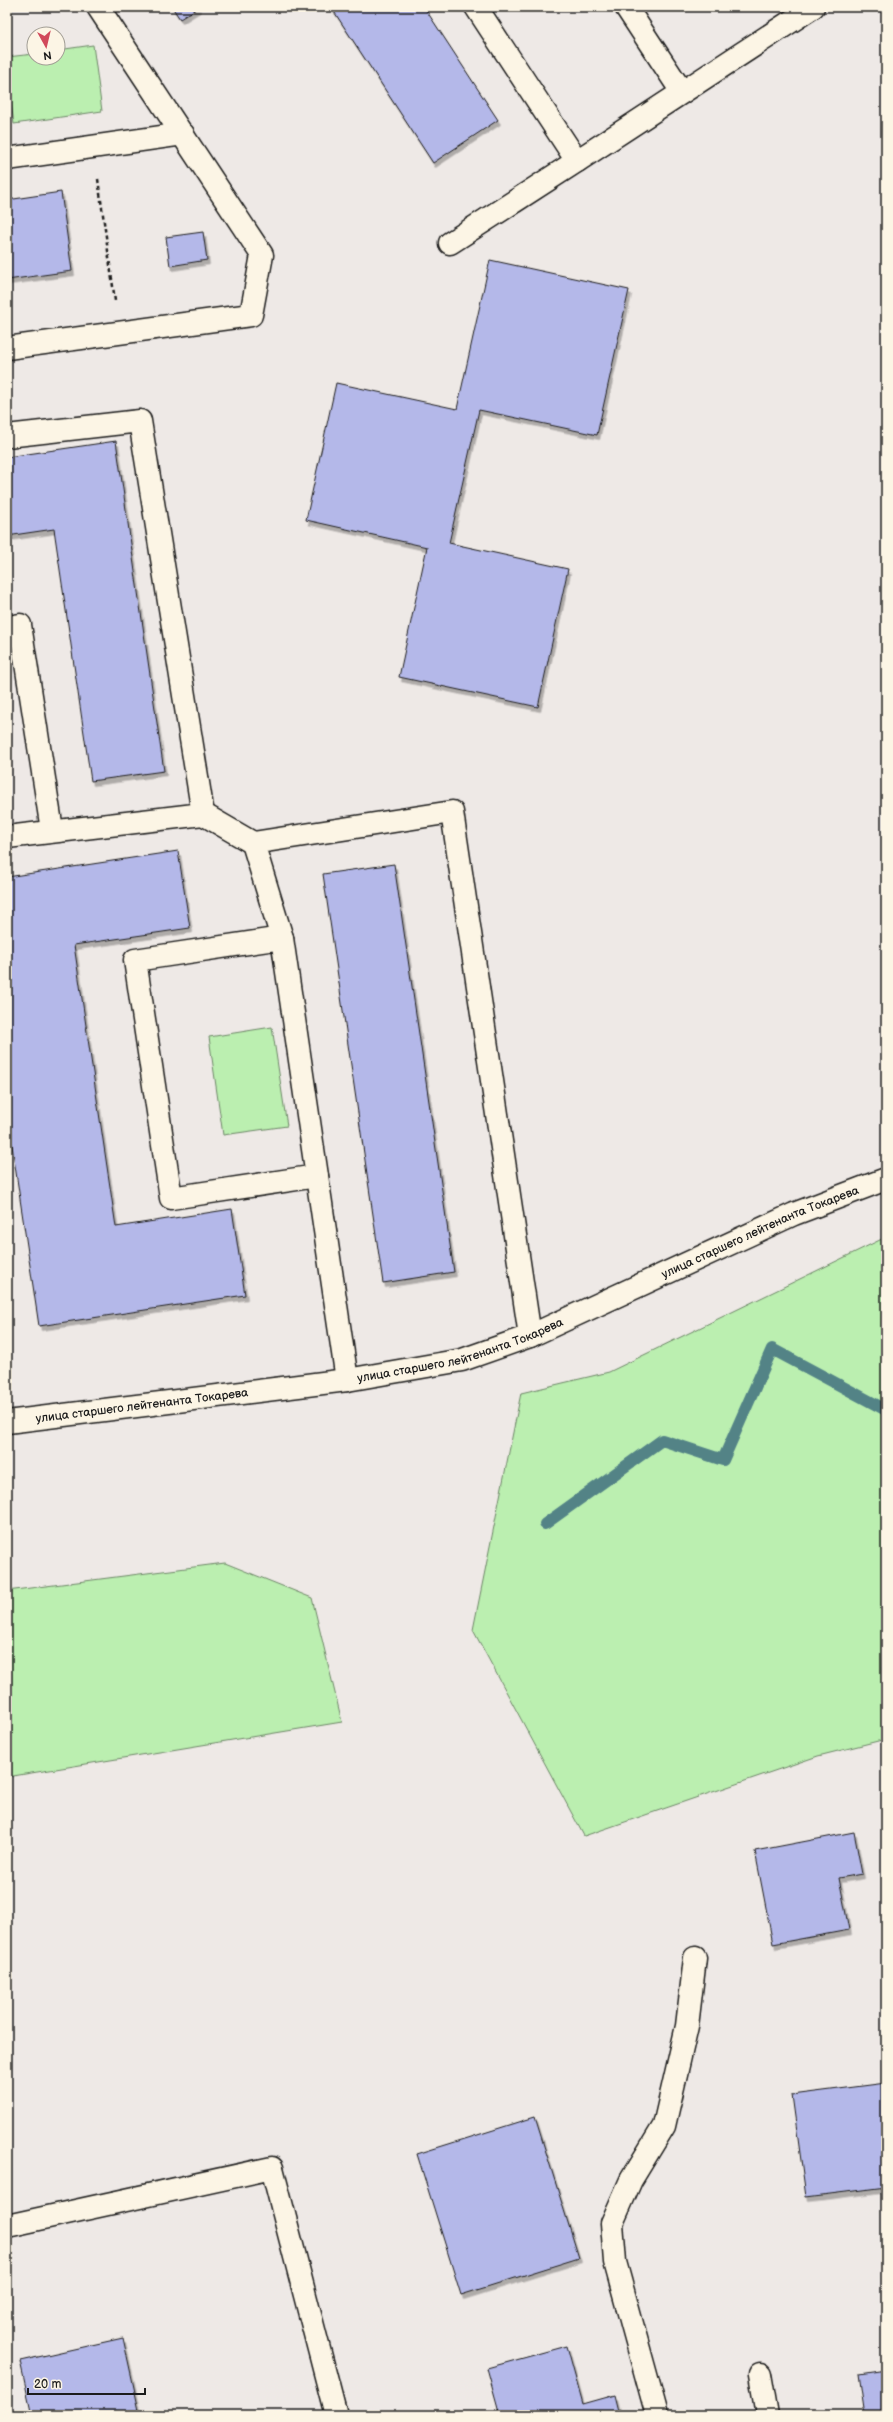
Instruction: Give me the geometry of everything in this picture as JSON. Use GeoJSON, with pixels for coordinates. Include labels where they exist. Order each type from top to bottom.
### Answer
{"type":"FeatureCollection","features":[{"type":"Feature","properties":{"kind":"street"},"geometry":{"type":"LineString","coordinates":[[7,348],[251,315],[262,255],[98,7]]}},
{"type":"Feature","properties":{"kind":"street"},"geometry":{"type":"LineString","coordinates":[[476,7],[576,161]]}},
{"type":"Feature","properties":{"kind":"street"},"geometry":{"type":"LineString","coordinates":[[626,7],[682,92]]}},
{"type":"Feature","properties":{"kind":"street"},"geometry":{"type":"LineString","coordinates":[[450,243],[813,7]]}},
{"type":"Feature","properties":{"kind":"street"},"geometry":{"type":"LineString","coordinates":[[7,159],[183,134]]}},
{"type":"Feature","properties":{"kind":"street"},"geometry":{"type":"LineString","coordinates":[[7,436],[140,420],[203,814]]}},
{"type":"Feature","properties":{"kind":"street"},"geometry":{"type":"LineString","coordinates":[[7,627],[20,625],[52,830]]}},
{"type":"Feature","properties":{"kind":"street"},"geometry":{"type":"LineString","coordinates":[[7,837],[52,830],[203,814],[253,843],[452,812],[530,1332],[494,1334]]}},
{"type":"Feature","properties":{"kind":"street"},"geometry":{"type":"LineString","coordinates":[[253,843],[282,938],[347,1380]]}},
{"type":"Feature","properties":{"kind":"street"},"geometry":{"type":"LineString","coordinates":[[282,938],[135,960],[170,1198],[317,1176]]}},
{"type":"Feature","properties":{"kind":"street","name":"улица старшего лейтенанта Токарева"},"geometry":{"type":"LineString","coordinates":[[7,1422],[347,1380],[462,1360],[530,1332],[794,1214],[886,1179]]}},
{"type":"Feature","properties":{"kind":"street"},"geometry":{"type":"LineString","coordinates":[[657,2415],[615,2262],[612,2223],[631,2180],[664,2126],[687,2026],[695,1958]]}},
{"type":"Feature","properties":{"kind":"street"},"geometry":{"type":"LineString","coordinates":[[7,2226],[272,2168],[336,2415]]}},
{"type":"Feature","properties":{"kind":"street"},"geometry":{"type":"LineString","coordinates":[[760,2374],[767,2415]]}},
{"type":"Feature","properties":{"kind":"path"},"geometry":{"type":"LineString","coordinates":[[93,147],[119,333]]}},
{"type":"Feature","properties":{"kind":"green space"},"geometry":{"type":"Polygon","coordinates":[[[93,45],[102,111],[14,124],[7,75],[7,57],[26,55],[26,66],[66,66],[66,49],[93,45]]]}},
{"type":"Feature","properties":{"kind":"green space"},"geometry":{"type":"Polygon","coordinates":[[[272,1027],[287,1126],[223,1135],[209,1037],[272,1027]]]}},
{"type":"Feature","properties":{"kind":"green space"},"geometry":{"type":"Polygon","coordinates":[[[886,1237],[886,1739],[818,1756],[584,1836],[473,1630],[521,1393],[609,1372],[886,1237]]]}},
{"type":"Feature","properties":{"kind":"green space"},"geometry":{"type":"Polygon","coordinates":[[[225,1563],[312,1598],[342,1722],[7,1777],[7,1591],[225,1563]]]}},
{"type":"Feature","properties":{"kind":"building"},"geometry":{"type":"Polygon","coordinates":[[[172,7],[199,7],[180,19],[172,7]]]}},
{"type":"Feature","properties":{"kind":"building"},"geometry":{"type":"Polygon","coordinates":[[[331,7],[424,7],[498,120],[433,163],[331,7]]]}},
{"type":"Feature","properties":{"kind":"building"},"geometry":{"type":"Polygon","coordinates":[[[61,192],[72,271],[7,280],[7,200],[61,192]]]}},
{"type":"Feature","properties":{"kind":"building"},"geometry":{"type":"Polygon","coordinates":[[[203,232],[207,260],[170,266],[166,237],[203,232]]]}},
{"type":"Feature","properties":{"kind":"building"},"geometry":{"type":"Polygon","coordinates":[[[490,260],[629,290],[597,435],[479,410],[449,543],[568,569],[538,707],[399,677],[427,547],[306,520],[336,383],[457,409],[490,260]]]}},
{"type":"Feature","properties":{"kind":"building"},"geometry":{"type":"Polygon","coordinates":[[[116,441],[164,771],[91,781],[54,529],[7,536],[7,457],[116,441]]]}},
{"type":"Feature","properties":{"kind":"building"},"geometry":{"type":"Polygon","coordinates":[[[178,851],[190,928],[74,945],[116,1227],[232,1209],[245,1295],[39,1326],[7,1112],[7,877],[178,851]]]}},
{"type":"Feature","properties":{"kind":"building"},"geometry":{"type":"Polygon","coordinates":[[[394,864],[454,1272],[383,1283],[323,874],[394,864]]]}},
{"type":"Feature","properties":{"kind":"building"},"geometry":{"type":"Polygon","coordinates":[[[854,1832],[862,1874],[839,1878],[849,1930],[773,1944],[755,1851],[854,1832]]]}},
{"type":"Feature","properties":{"kind":"building"},"geometry":{"type":"Polygon","coordinates":[[[886,2083],[886,2187],[806,2197],[792,2095],[886,2083]]]}},
{"type":"Feature","properties":{"kind":"building"},"geometry":{"type":"Polygon","coordinates":[[[535,2117],[579,2258],[461,2295],[417,2154],[535,2117]]]}},
{"type":"Feature","properties":{"kind":"building"},"geometry":{"type":"Polygon","coordinates":[[[123,2338],[140,2415],[32,2415],[20,2361],[123,2338]]]}},
{"type":"Feature","properties":{"kind":"building"},"geometry":{"type":"Polygon","coordinates":[[[567,2346],[583,2404],[615,2395],[620,2415],[500,2415],[487,2368],[567,2346]]]}},
{"type":"Feature","properties":{"kind":"building"},"geometry":{"type":"Polygon","coordinates":[[[886,2370],[886,2415],[865,2415],[859,2374],[886,2370]]]}},
{"type":"Feature","properties":{"kind":"waterway"},"geometry":{"type":"LineString","coordinates":[[545,1524],[662,1440],[723,1460],[772,1349],[886,1410]]}}]}
